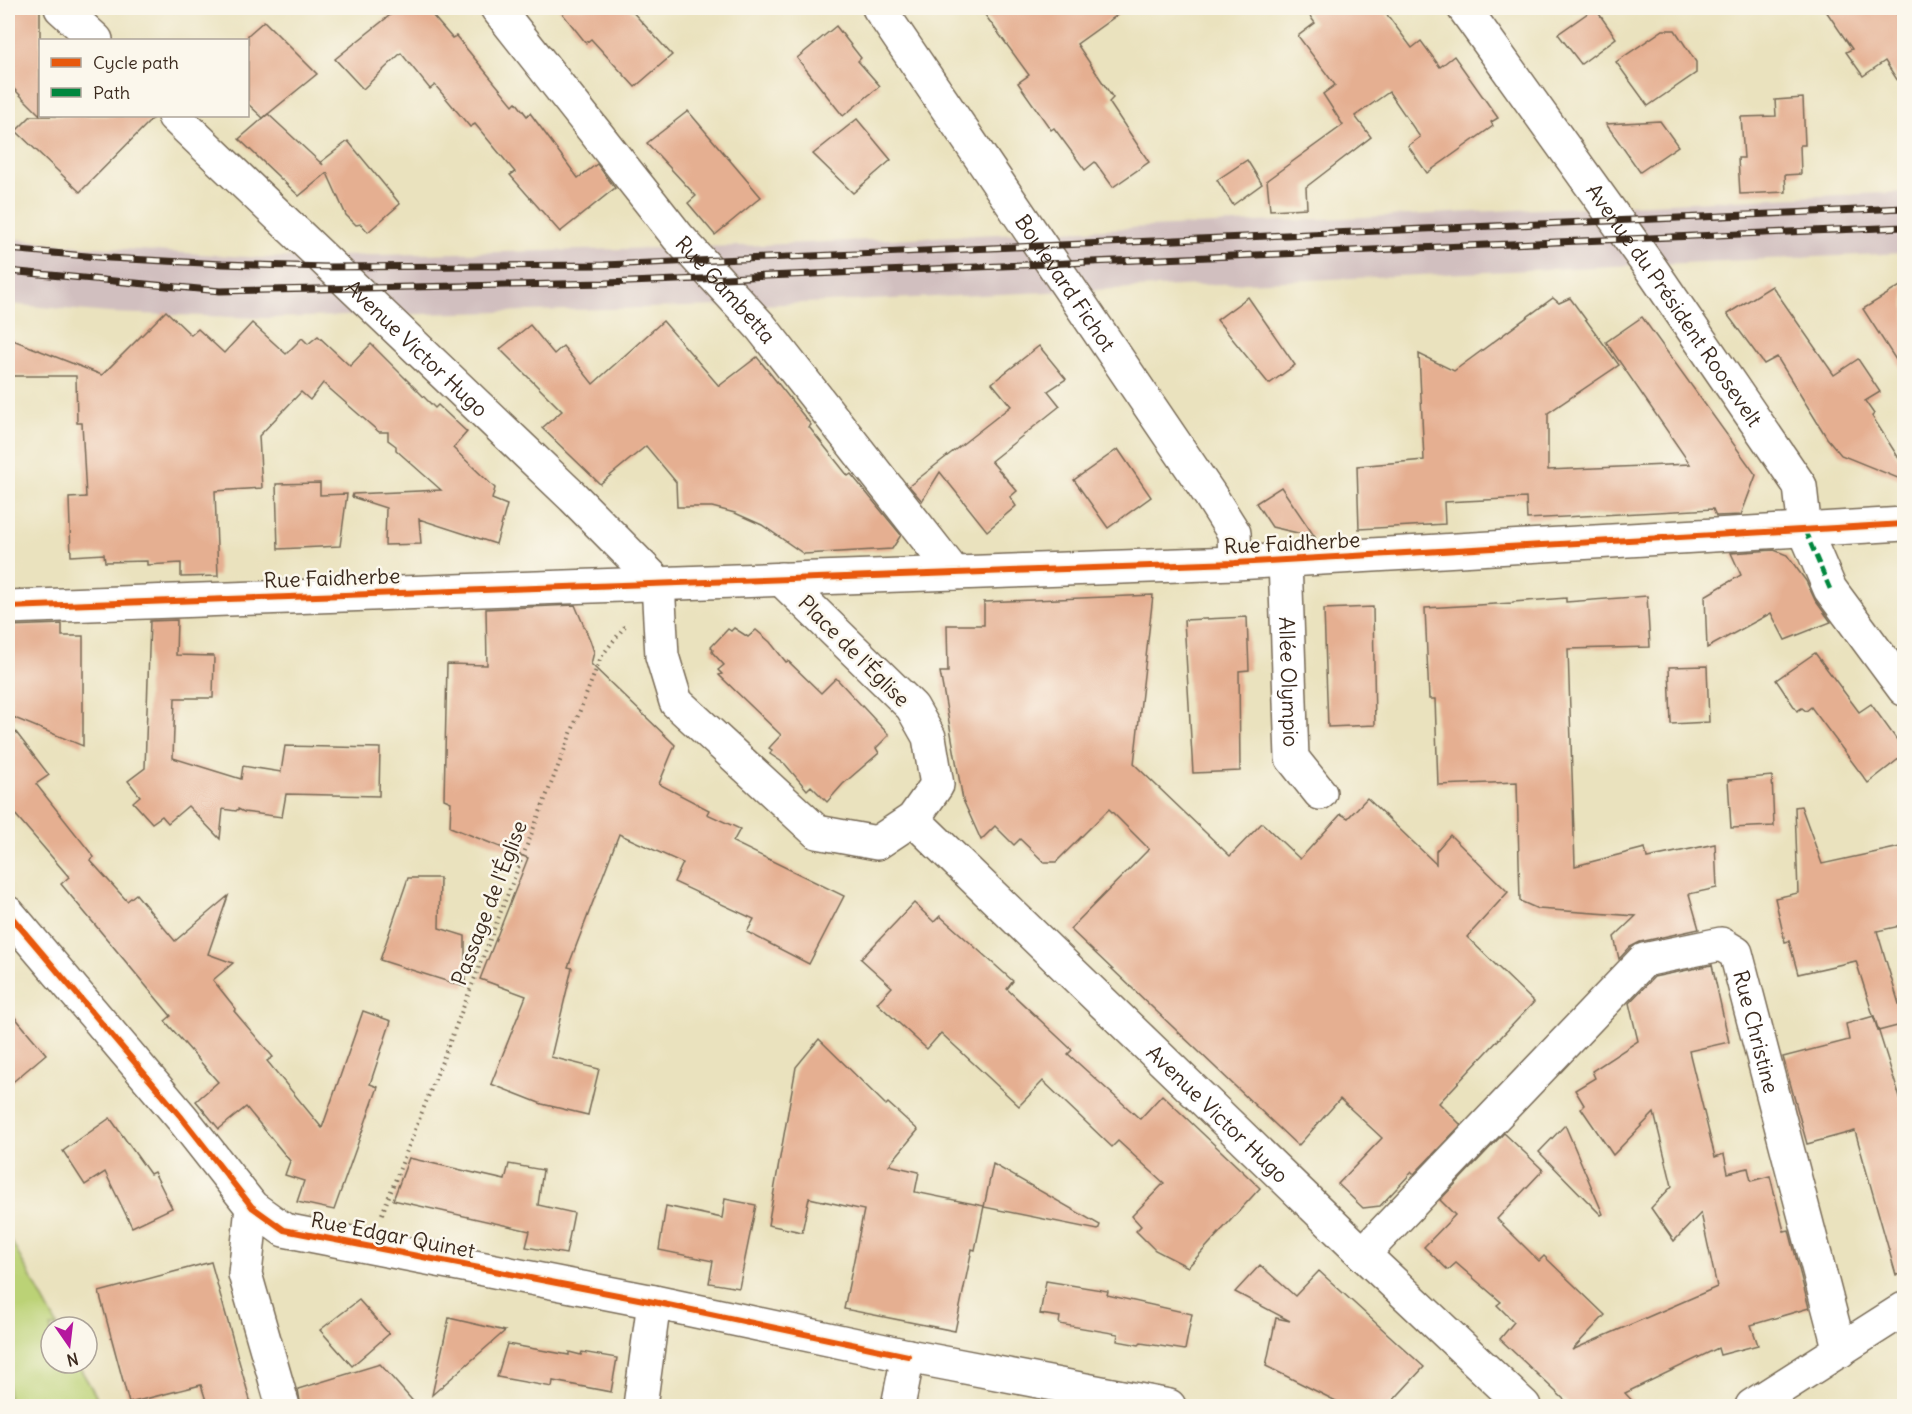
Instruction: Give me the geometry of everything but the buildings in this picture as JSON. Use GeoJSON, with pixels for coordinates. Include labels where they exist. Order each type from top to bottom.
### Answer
{"type":"FeatureCollection","features":[{"type":"Feature","properties":{"kind":"street"},"geometry":{"type":"LineString","coordinates":[[61,8],[95,39]]}},
{"type":"Feature","properties":{"kind":"street","name":"Rue Gambetta"},"geometry":{"type":"LineString","coordinates":[[497,8],[678,237],[761,327],[954,573]]}},
{"type":"Feature","properties":{"kind":"street","name":"Boulevard Fichot"},"geometry":{"type":"LineString","coordinates":[[879,8],[1210,495],[1234,533],[1235,563]]}},
{"type":"Feature","properties":{"kind":"street","name":"Avenue du Président Roosevelt"},"geometry":{"type":"LineString","coordinates":[[1464,8],[1652,270],[1800,486],[1805,531],[1830,589],[1905,689]]}},
{"type":"Feature","properties":{"kind":"street","name":"Avenue Victor Hugo"},"geometry":{"type":"LineString","coordinates":[[175,117],[573,496],[658,583]]}},
{"type":"Feature","properties":{"kind":"street"},"geometry":{"type":"LineString","coordinates":[[1805,531],[1905,524]]}},
{"type":"Feature","properties":{"kind":"street","name":"Rue Faidherbe"},"geometry":{"type":"LineString","coordinates":[[781,579],[1235,563],[1805,531]]}},
{"type":"Feature","properties":{"kind":"street","name":"Allée Olympio"},"geometry":{"type":"LineString","coordinates":[[1285,560],[1292,758],[1320,793]]}},
{"type":"Feature","properties":{"kind":"street","name":"Place de l'Église"},"geometry":{"type":"LineString","coordinates":[[781,579],[912,707],[929,737],[937,785],[913,819],[877,843],[818,832],[676,702],[662,656],[658,583],[781,579]]}},
{"type":"Feature","properties":{"kind":"street","name":"Rue Faidherbe"},"geometry":{"type":"LineString","coordinates":[[8,607],[658,583]]}},
{"type":"Feature","properties":{"kind":"street","name":"Avenue Victor Hugo"},"geometry":{"type":"LineString","coordinates":[[913,819],[1524,1407]]}},
{"type":"Feature","properties":{"kind":"street","name":"Rue Edgar Quinet"},"geometry":{"type":"LineString","coordinates":[[8,913],[182,1119],[252,1207],[284,1230],[654,1302],[908,1356],[1169,1407]]}},
{"type":"Feature","properties":{"kind":"street","name":"Rue Christine"},"geometry":{"type":"LineString","coordinates":[[1363,1254],[1644,960],[1721,944],[1736,953],[1840,1351]]}},
{"type":"Feature","properties":{"kind":"street"},"geometry":{"type":"LineString","coordinates":[[252,1207],[245,1274],[283,1407]]}},
{"type":"Feature","properties":{"kind":"street"},"geometry":{"type":"LineString","coordinates":[[640,1407],[654,1302]]}},
{"type":"Feature","properties":{"kind":"street"},"geometry":{"type":"LineString","coordinates":[[1752,1407],[1905,1309]]}},
{"type":"Feature","properties":{"kind":"street"},"geometry":{"type":"LineString","coordinates":[[898,1407],[908,1356]]}},
{"type":"Feature","properties":{"kind":"path"},"geometry":{"type":"LineString","coordinates":[[8,1395],[15,1407]]}},
{"type":"Feature","properties":{"kind":"shaded area"},"geometry":{"type":"Polygon","coordinates":[[[1904,192],[1904,253],[761,305],[265,318],[109,313],[8,304],[8,238],[78,246],[261,258],[740,246],[1904,192]]]}},
{"type":"Feature","properties":{"kind":"green space"},"geometry":{"type":"Polygon","coordinates":[[[8,1235],[51,1315],[39,1315],[39,1375],[84,1375],[102,1406],[8,1406],[8,1235]]]}},
{"type":"Feature","properties":{"kind":"railway"},"geometry":{"type":"LineString","coordinates":[[8,249],[109,258],[328,267],[604,265],[1904,208]]}},
{"type":"Feature","properties":{"kind":"railway"},"geometry":{"type":"LineString","coordinates":[[8,271],[220,291],[606,283],[1904,227]]}},
{"type":"Feature","properties":{"kind":"marked path"},"geometry":{"type":"LineString","coordinates":[[1805,531],[1830,589]]}},
{"type":"Feature","properties":{"kind":"cycle path"},"geometry":{"type":"LineString","coordinates":[[8,607],[1235,563],[1904,524]]}},
{"type":"Feature","properties":{"kind":"cycle path"},"geometry":{"type":"LineString","coordinates":[[8,913],[182,1118],[252,1207],[284,1230],[654,1302],[908,1356]]}}]}
